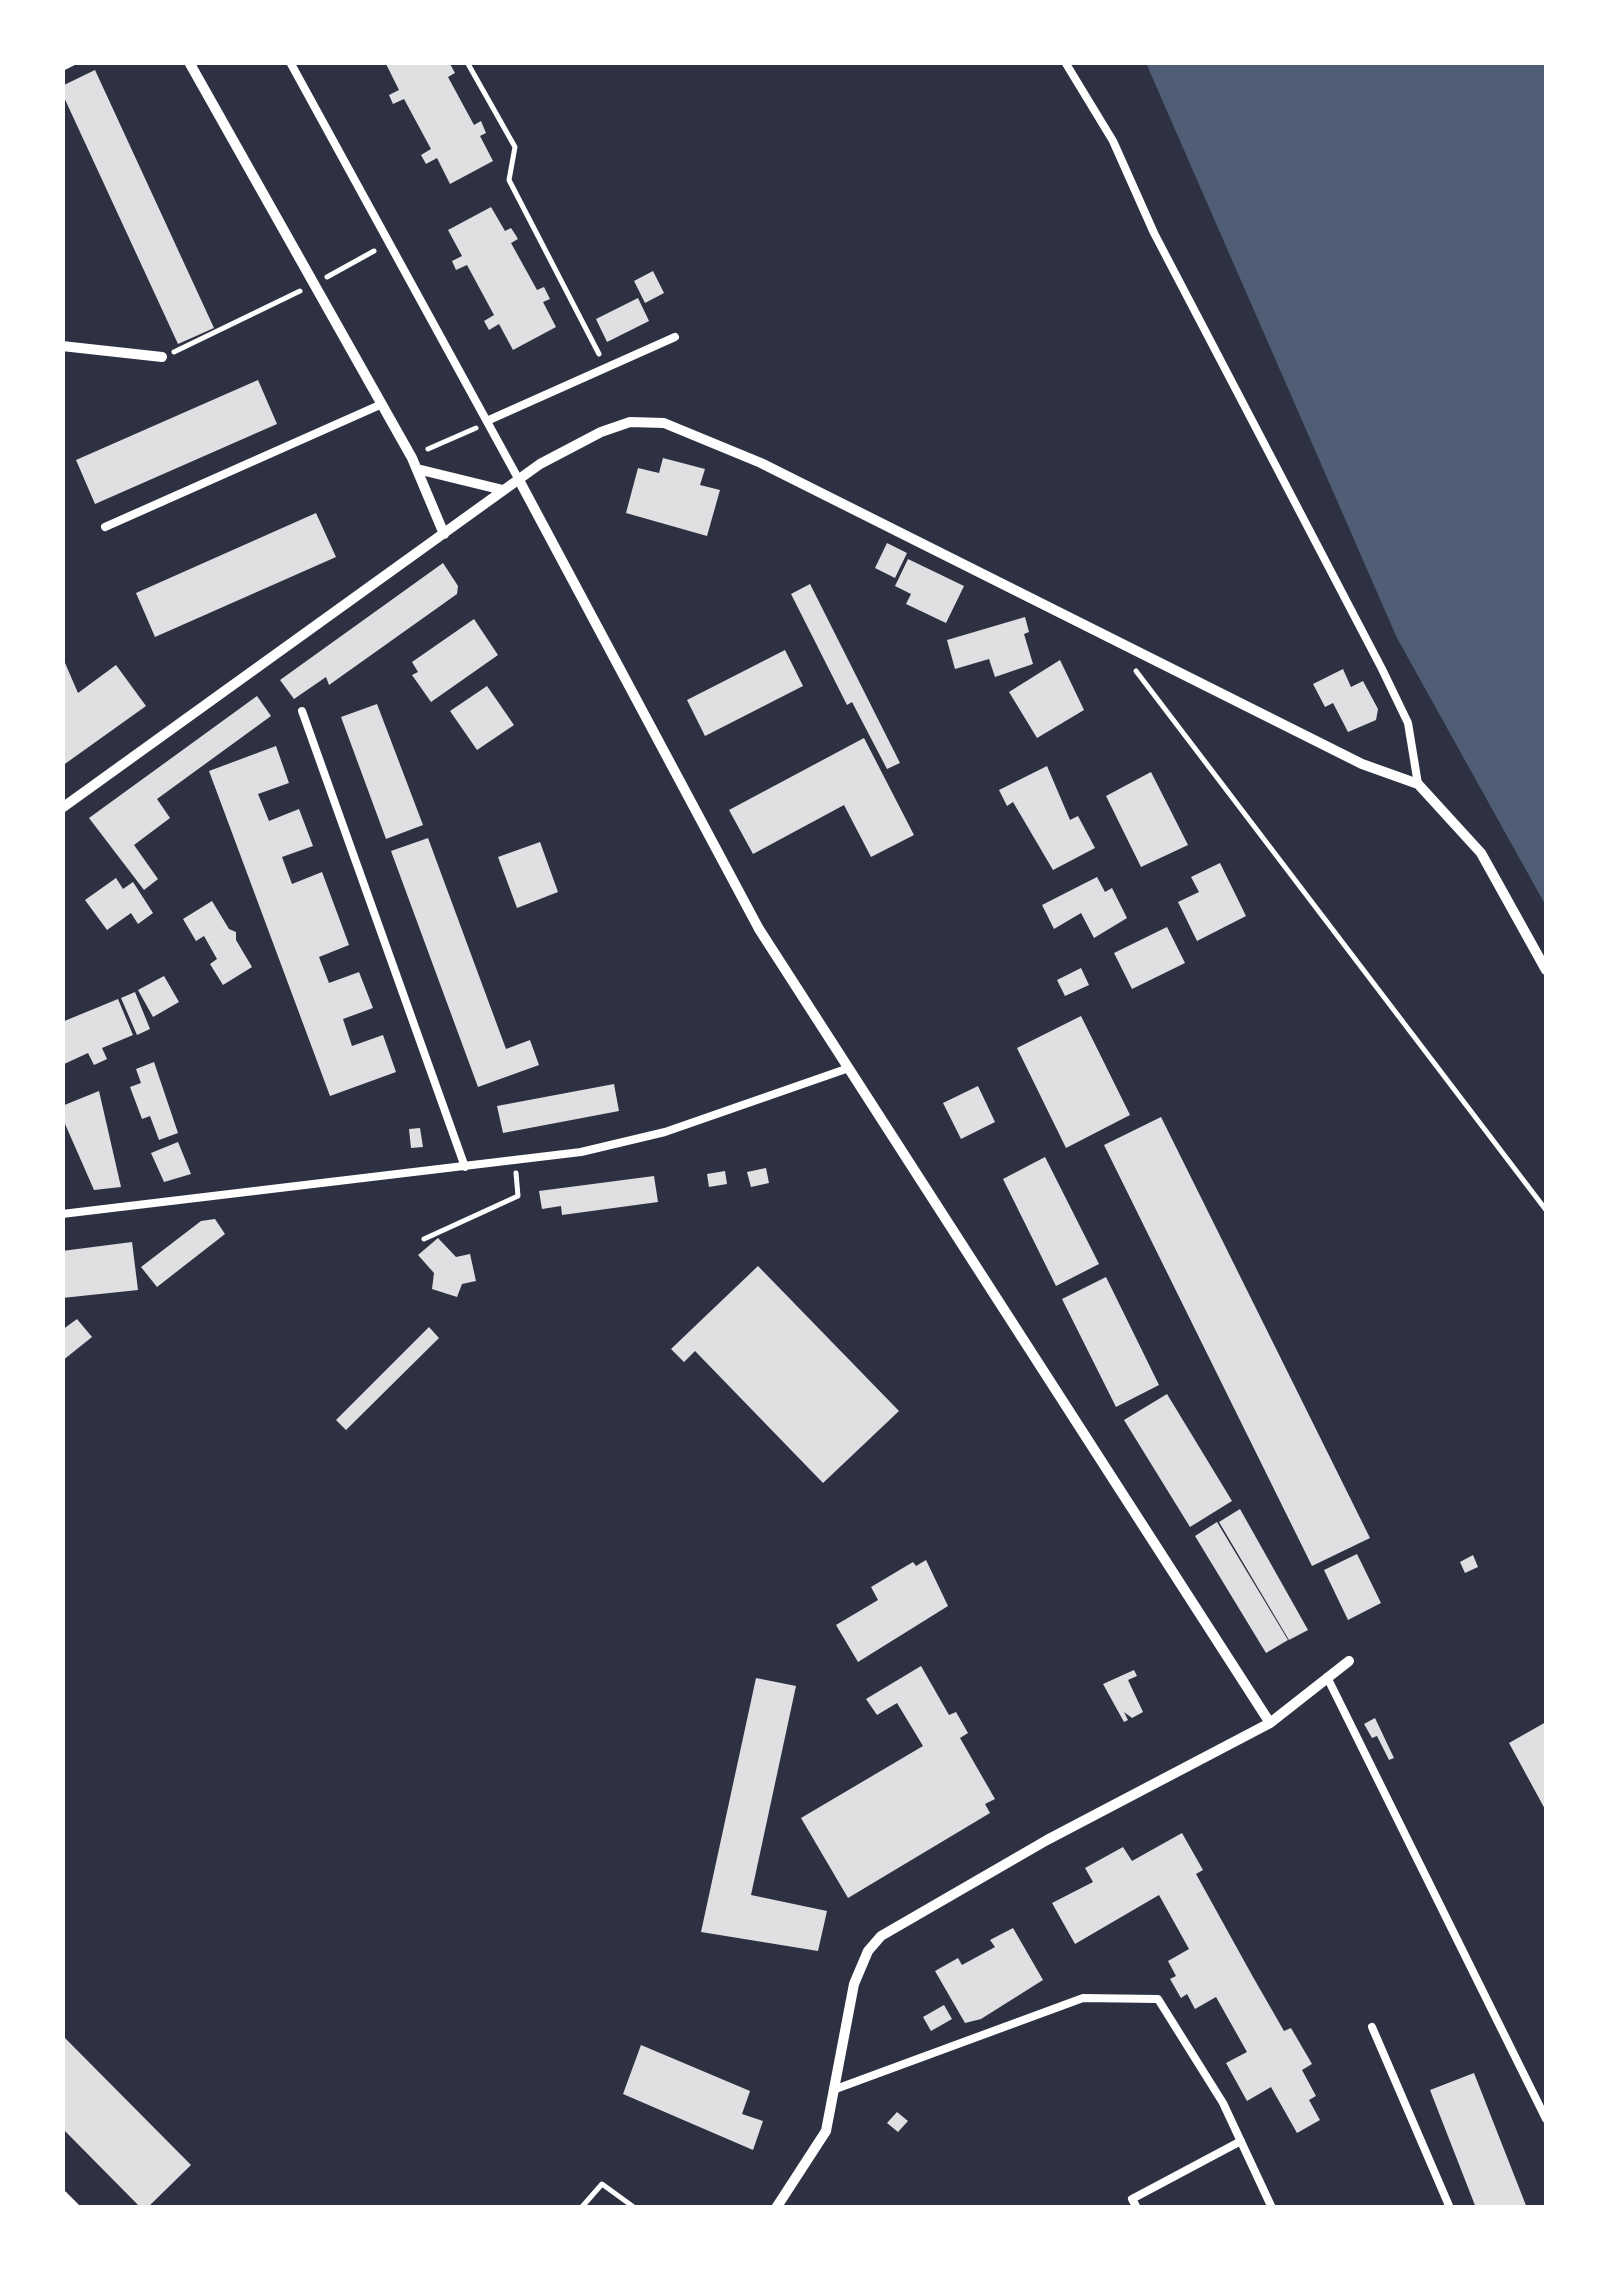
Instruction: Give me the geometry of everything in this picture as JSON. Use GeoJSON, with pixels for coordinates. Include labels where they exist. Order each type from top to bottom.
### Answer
{"type":"FeatureCollection","features":[{"type":"Feature","properties":{"kind":"street"},"geometry":{"type":"LineString","coordinates":[[189,62],[417,468],[444,534]]}},
{"type":"Feature","properties":{"kind":"street"},"geometry":{"type":"LineString","coordinates":[[62,346],[162,357]]}},
{"type":"Feature","properties":{"kind":"street"},"geometry":{"type":"LineString","coordinates":[[62,808],[503,490],[601,432],[630,422],[664,422],[761,463],[1362,764],[1418,784],[1481,853],[1546,970]]}},
{"type":"Feature","properties":{"kind":"street"},"geometry":{"type":"LineString","coordinates":[[417,468],[503,490]]}},
{"type":"Feature","properties":{"kind":"street"},"geometry":{"type":"LineString","coordinates":[[519,480],[759,929],[1270,1723]]}},
{"type":"Feature","properties":{"kind":"street"},"geometry":{"type":"LineString","coordinates":[[776,2208],[826,2132],[854,1984],[868,1951],[882,1936],[1047,1840],[1270,1723],[1349,1661]]}},
{"type":"Feature","properties":{"kind":"street"},"geometry":{"type":"LineString","coordinates":[[62,2195],[75,2208]]}},
{"type":"Feature","properties":{"kind":"lane"},"geometry":{"type":"LineString","coordinates":[[62,68],[72,62]]}},
{"type":"Feature","properties":{"kind":"lane"},"geometry":{"type":"LineString","coordinates":[[290,62],[519,480]]}},
{"type":"Feature","properties":{"kind":"lane"},"geometry":{"type":"LineString","coordinates":[[1065,62],[1113,141],[1154,233],[1382,669],[1408,723],[1418,784]]}},
{"type":"Feature","properties":{"kind":"lane"},"geometry":{"type":"LineString","coordinates":[[489,420],[676,337]]}},
{"type":"Feature","properties":{"kind":"lane"},"geometry":{"type":"LineString","coordinates":[[105,526],[382,404]]}},
{"type":"Feature","properties":{"kind":"lane"},"geometry":{"type":"LineString","coordinates":[[302,711],[465,1167]]}},
{"type":"Feature","properties":{"kind":"lane"},"geometry":{"type":"LineString","coordinates":[[62,1214],[581,1152],[665,1132],[846,1068]]}},
{"type":"Feature","properties":{"kind":"lane"},"geometry":{"type":"LineString","coordinates":[[1327,1677],[1546,2118]]}},
{"type":"Feature","properties":{"kind":"lane"},"geometry":{"type":"LineString","coordinates":[[833,2090],[1083,1998],[1158,1999],[1223,2103],[1272,2208]]}},
{"type":"Feature","properties":{"kind":"lane"},"geometry":{"type":"LineString","coordinates":[[1372,2027],[1450,2208]]}},
{"type":"Feature","properties":{"kind":"lane"},"geometry":{"type":"LineString","coordinates":[[1137,2208],[1132,2199],[1240,2141]]}},
{"type":"Feature","properties":{"kind":"path"},"geometry":{"type":"LineString","coordinates":[[468,62],[515,148],[509,180],[606,368]]}},
{"type":"Feature","properties":{"kind":"path"},"geometry":{"type":"LineString","coordinates":[[162,357],[390,242]]}},
{"type":"Feature","properties":{"kind":"path"},"geometry":{"type":"LineString","coordinates":[[428,449],[478,427]]}},
{"type":"Feature","properties":{"kind":"path"},"geometry":{"type":"LineString","coordinates":[[1128,647],[1134,669],[1176,726],[1546,1210]]}},
{"type":"Feature","properties":{"kind":"path"},"geometry":{"type":"LineString","coordinates":[[424,1239],[518,1196],[514,1161]]}},
{"type":"Feature","properties":{"kind":"path"},"geometry":{"type":"LineString","coordinates":[[581,2208],[602,2184],[635,2208]]}},
{"type":"Feature","properties":{"kind":"water"},"geometry":{"type":"Polygon","coordinates":[[[1146,63],[1546,63],[1546,906],[1397,638],[1146,63]]]}},
{"type":"Feature","properties":{"kind":"building"},"geometry":{"type":"Polygon","coordinates":[[[385,62],[449,62],[455,73],[448,77],[474,125],[481,121],[486,133],[480,136],[493,161],[450,184],[437,158],[426,164],[421,155],[431,149],[404,99],[393,104],[389,95],[399,90],[385,62]]]}},
{"type":"Feature","properties":{"kind":"building"},"geometry":{"type":"Polygon","coordinates":[[[95,70],[214,328],[178,344],[62,93],[62,86],[95,70]]]}},
{"type":"Feature","properties":{"kind":"building"},"geometry":{"type":"Polygon","coordinates":[[[491,207],[505,231],[511,228],[518,239],[511,243],[537,290],[544,287],[550,299],[543,302],[556,327],[513,350],[499,324],[489,330],[484,321],[494,315],[467,265],[456,270],[452,261],[462,256],[448,230],[491,207]]]}},
{"type":"Feature","properties":{"kind":"building"},"geometry":{"type":"Polygon","coordinates":[[[653,271],[664,293],[645,303],[634,281],[653,271]]]}},
{"type":"Feature","properties":{"kind":"building"},"geometry":{"type":"Polygon","coordinates":[[[638,298],[649,321],[607,342],[596,319],[638,298]]]}},
{"type":"Feature","properties":{"kind":"building"},"geometry":{"type":"Polygon","coordinates":[[[258,380],[277,424],[95,504],[76,460],[258,380]]]}},
{"type":"Feature","properties":{"kind":"building"},"geometry":{"type":"Polygon","coordinates":[[[663,458],[705,469],[700,485],[720,490],[707,536],[626,513],[638,468],[659,473],[663,458]]]}},
{"type":"Feature","properties":{"kind":"building"},"geometry":{"type":"Polygon","coordinates":[[[316,513],[336,557],[155,637],[136,593],[316,513]]]}},
{"type":"Feature","properties":{"kind":"building"},"geometry":{"type":"Polygon","coordinates":[[[887,543],[907,553],[895,578],[875,568],[887,543]]]}},
{"type":"Feature","properties":{"kind":"building"},"geometry":{"type":"Polygon","coordinates":[[[908,559],[964,586],[946,623],[906,604],[911,594],[895,586],[908,559]]]}},
{"type":"Feature","properties":{"kind":"building"},"geometry":{"type":"Polygon","coordinates":[[[443,563],[458,586],[457,594],[329,685],[326,677],[294,699],[280,680],[443,563]]]}},
{"type":"Feature","properties":{"kind":"building"},"geometry":{"type":"Polygon","coordinates":[[[810,584],[900,763],[887,769],[852,702],[847,705],[791,594],[810,584]]]}},
{"type":"Feature","properties":{"kind":"building"},"geometry":{"type":"Polygon","coordinates":[[[1025,617],[1029,632],[1024,634],[1033,664],[995,677],[989,659],[955,669],[947,640],[1025,617]]]}},
{"type":"Feature","properties":{"kind":"building"},"geometry":{"type":"Polygon","coordinates":[[[474,619],[498,655],[431,702],[412,675],[418,672],[412,662],[474,619]]]}},
{"type":"Feature","properties":{"kind":"building"},"geometry":{"type":"Polygon","coordinates":[[[785,650],[803,686],[705,736],[687,700],[785,650]]]}},
{"type":"Feature","properties":{"kind":"building"},"geometry":{"type":"Polygon","coordinates":[[[62,656],[78,693],[116,665],[146,706],[62,766],[62,656]]]}},
{"type":"Feature","properties":{"kind":"building"},"geometry":{"type":"Polygon","coordinates":[[[1060,660],[1084,710],[1037,738],[1009,692],[1060,660]]]}},
{"type":"Feature","properties":{"kind":"building"},"geometry":{"type":"Polygon","coordinates":[[[1343,669],[1351,687],[1363,681],[1378,709],[1376,720],[1348,732],[1333,703],[1325,707],[1313,684],[1343,669]]]}},
{"type":"Feature","properties":{"kind":"building"},"geometry":{"type":"Polygon","coordinates":[[[487,686],[514,725],[477,750],[450,711],[487,686]]]}},
{"type":"Feature","properties":{"kind":"building"},"geometry":{"type":"Polygon","coordinates":[[[257,696],[271,716],[157,799],[170,818],[134,845],[158,879],[144,890],[89,818],[257,696]]]}},
{"type":"Feature","properties":{"kind":"building"},"geometry":{"type":"Polygon","coordinates":[[[377,704],[423,825],[386,839],[341,717],[377,704]]]}},
{"type":"Feature","properties":{"kind":"building"},"geometry":{"type":"Polygon","coordinates":[[[864,738],[914,835],[871,857],[844,805],[753,854],[729,810],[864,738]]]}},
{"type":"Feature","properties":{"kind":"building"},"geometry":{"type":"Polygon","coordinates":[[[276,746],[289,783],[258,794],[269,821],[299,809],[313,846],[282,857],[292,884],[322,872],[349,945],[319,957],[329,983],[359,972],[373,1008],[343,1019],[352,1046],[383,1035],[396,1072],[330,1096],[209,771],[276,746]]]}},
{"type":"Feature","properties":{"kind":"building"},"geometry":{"type":"Polygon","coordinates":[[[1047,766],[1070,820],[1078,816],[1095,848],[1053,870],[1013,802],[1007,806],[999,790],[1047,766]]]}},
{"type":"Feature","properties":{"kind":"building"},"geometry":{"type":"Polygon","coordinates":[[[1151,772],[1188,845],[1141,867],[1106,796],[1151,772]]]}},
{"type":"Feature","properties":{"kind":"building"},"geometry":{"type":"Polygon","coordinates":[[[428,838],[506,1049],[530,1040],[539,1065],[478,1087],[391,851],[428,838]]]}},
{"type":"Feature","properties":{"kind":"building"},"geometry":{"type":"Polygon","coordinates":[[[540,842],[558,892],[517,908],[498,857],[540,842]]]}},
{"type":"Feature","properties":{"kind":"building"},"geometry":{"type":"Polygon","coordinates":[[[1220,863],[1246,916],[1197,941],[1178,902],[1199,892],[1191,877],[1220,863]]]}},
{"type":"Feature","properties":{"kind":"building"},"geometry":{"type":"Polygon","coordinates":[[[1097,877],[1105,892],[1112,888],[1127,918],[1094,938],[1081,913],[1054,929],[1042,905],[1097,877]]]}},
{"type":"Feature","properties":{"kind":"building"},"geometry":{"type":"Polygon","coordinates":[[[116,878],[123,889],[133,882],[153,913],[138,924],[131,913],[107,930],[85,900],[116,878]]]}},
{"type":"Feature","properties":{"kind":"building"},"geometry":{"type":"Polygon","coordinates":[[[212,901],[229,929],[236,932],[236,940],[252,967],[223,985],[210,964],[217,959],[204,936],[196,941],[183,919],[212,901]]]}},
{"type":"Feature","properties":{"kind":"building"},"geometry":{"type":"Polygon","coordinates":[[[1167,927],[1185,963],[1132,989],[1114,953],[1167,927]]]}},
{"type":"Feature","properties":{"kind":"building"},"geometry":{"type":"Polygon","coordinates":[[[1081,968],[1089,985],[1065,996],[1057,980],[1081,968]]]}},
{"type":"Feature","properties":{"kind":"building"},"geometry":{"type":"Polygon","coordinates":[[[164,976],[179,1002],[153,1017],[138,990],[164,976]]]}},
{"type":"Feature","properties":{"kind":"building"},"geometry":{"type":"Polygon","coordinates":[[[135,992],[150,1029],[137,1035],[121,998],[135,992]]]}},
{"type":"Feature","properties":{"kind":"building"},"geometry":{"type":"Polygon","coordinates":[[[118,999],[133,1035],[102,1048],[107,1059],[94,1065],[88,1053],[62,1065],[62,1022],[118,999]]]}},
{"type":"Feature","properties":{"kind":"building"},"geometry":{"type":"Polygon","coordinates":[[[1081,1016],[1130,1115],[1066,1148],[1017,1048],[1081,1016]]]}},
{"type":"Feature","properties":{"kind":"building"},"geometry":{"type":"Polygon","coordinates":[[[154,1062],[178,1133],[159,1140],[150,1116],[142,1119],[130,1087],[141,1083],[136,1069],[154,1062]]]}},
{"type":"Feature","properties":{"kind":"building"},"geometry":{"type":"Polygon","coordinates":[[[614,1084],[619,1111],[503,1133],[497,1106],[614,1084]]]}},
{"type":"Feature","properties":{"kind":"building"},"geometry":{"type":"Polygon","coordinates":[[[978,1086],[995,1122],[961,1139],[943,1103],[978,1086]]]}},
{"type":"Feature","properties":{"kind":"building"},"geometry":{"type":"Polygon","coordinates":[[[99,1091],[121,1187],[94,1190],[62,1117],[62,1106],[99,1091]]]}},
{"type":"Feature","properties":{"kind":"building"},"geometry":{"type":"Polygon","coordinates":[[[1161,1117],[1370,1538],[1312,1566],[1104,1145],[1161,1117]]]}},
{"type":"Feature","properties":{"kind":"building"},"geometry":{"type":"Polygon","coordinates":[[[420,1128],[423,1147],[411,1148],[409,1129],[420,1128]]]}},
{"type":"Feature","properties":{"kind":"building"},"geometry":{"type":"Polygon","coordinates":[[[178,1142],[191,1174],[164,1182],[151,1153],[178,1142]]]}},
{"type":"Feature","properties":{"kind":"building"},"geometry":{"type":"Polygon","coordinates":[[[1045,1157],[1099,1264],[1056,1286],[1003,1179],[1045,1157]]]}},
{"type":"Feature","properties":{"kind":"building"},"geometry":{"type":"Polygon","coordinates":[[[766,1168],[769,1183],[751,1187],[747,1172],[766,1168]]]}},
{"type":"Feature","properties":{"kind":"building"},"geometry":{"type":"Polygon","coordinates":[[[725,1171],[727,1184],[709,1187],[707,1174],[725,1171]]]}},
{"type":"Feature","properties":{"kind":"building"},"geometry":{"type":"Polygon","coordinates":[[[654,1176],[658,1202],[562,1215],[561,1206],[542,1209],[539,1191],[654,1176]]]}},
{"type":"Feature","properties":{"kind":"building"},"geometry":{"type":"Polygon","coordinates":[[[215,1219],[225,1234],[157,1287],[141,1267],[201,1221],[215,1219]]]}},
{"type":"Feature","properties":{"kind":"building"},"geometry":{"type":"Polygon","coordinates":[[[438,1238],[456,1257],[470,1254],[476,1281],[462,1284],[457,1297],[432,1289],[434,1273],[418,1255],[438,1238]]]}},
{"type":"Feature","properties":{"kind":"building"},"geometry":{"type":"Polygon","coordinates":[[[132,1242],[138,1290],[62,1298],[62,1251],[132,1242]]]}},
{"type":"Feature","properties":{"kind":"building"},"geometry":{"type":"Polygon","coordinates":[[[758,1266],[899,1411],[823,1483],[695,1351],[684,1362],[671,1349],[758,1266]]]}},
{"type":"Feature","properties":{"kind":"building"},"geometry":{"type":"Polygon","coordinates":[[[1106,1277],[1159,1385],[1116,1407],[1062,1299],[1106,1277]]]}},
{"type":"Feature","properties":{"kind":"building"},"geometry":{"type":"Polygon","coordinates":[[[77,1319],[92,1337],[62,1361],[62,1330],[77,1319]]]}},
{"type":"Feature","properties":{"kind":"building"},"geometry":{"type":"Polygon","coordinates":[[[429,1327],[439,1338],[346,1430],[336,1420],[429,1327]]]}},
{"type":"Feature","properties":{"kind":"building"},"geometry":{"type":"Polygon","coordinates":[[[1167,1394],[1232,1501],[1190,1527],[1124,1420],[1167,1394]]]}},
{"type":"Feature","properties":{"kind":"building"},"geometry":{"type":"Polygon","coordinates":[[[1240,1509],[1308,1630],[1289,1640],[1219,1522],[1240,1509]]]}},
{"type":"Feature","properties":{"kind":"building"},"geometry":{"type":"Polygon","coordinates":[[[1217,1522],[1288,1640],[1266,1653],[1195,1536],[1217,1522]]]}},
{"type":"Feature","properties":{"kind":"building"},"geometry":{"type":"Polygon","coordinates":[[[1357,1554],[1381,1603],[1348,1620],[1324,1570],[1357,1554]]]}},
{"type":"Feature","properties":{"kind":"building"},"geometry":{"type":"Polygon","coordinates":[[[1473,1555],[1478,1567],[1465,1573],[1460,1562],[1473,1555]]]}},
{"type":"Feature","properties":{"kind":"building"},"geometry":{"type":"Polygon","coordinates":[[[926,1560],[948,1606],[858,1662],[836,1625],[878,1600],[871,1587],[913,1562],[916,1566],[926,1560]]]}},
{"type":"Feature","properties":{"kind":"building"},"geometry":{"type":"Polygon","coordinates":[[[921,1666],[949,1715],[956,1712],[968,1733],[960,1738],[995,1799],[985,1804],[990,1813],[848,1898],[801,1818],[923,1746],[897,1703],[877,1715],[866,1699],[921,1666]]]}},
{"type":"Feature","properties":{"kind":"building"},"geometry":{"type":"Polygon","coordinates":[[[1134,1670],[1137,1676],[1128,1680],[1143,1712],[1132,1718],[1124,1712],[1128,1720],[1124,1722],[1103,1684],[1134,1670]]]}},
{"type":"Feature","properties":{"kind":"building"},"geometry":{"type":"Polygon","coordinates":[[[756,1678],[796,1686],[751,1895],[827,1911],[818,1951],[701,1932],[756,1678]]]}},
{"type":"Feature","properties":{"kind":"building"},"geometry":{"type":"Polygon","coordinates":[[[1375,1718],[1394,1758],[1389,1760],[1377,1736],[1372,1738],[1364,1724],[1375,1718]]]}},
{"type":"Feature","properties":{"kind":"building"},"geometry":{"type":"Polygon","coordinates":[[[1546,1722],[1546,1811],[1509,1743],[1546,1722]]]}},
{"type":"Feature","properties":{"kind":"building"},"geometry":{"type":"Polygon","coordinates":[[[1182,1833],[1203,1870],[1196,1874],[1253,1977],[1284,2031],[1291,2028],[1312,2064],[1302,2070],[1316,2096],[1309,2100],[1320,2120],[1297,2133],[1271,2087],[1247,2101],[1226,2063],[1247,2052],[1216,1997],[1195,2009],[1187,1994],[1181,1998],[1170,1979],[1176,1976],[1168,1961],[1189,1949],[1159,1895],[1075,1944],[1052,1903],[1093,1882],[1085,1868],[1123,1847],[1132,1861],[1182,1833]]]}},
{"type":"Feature","properties":{"kind":"building"},"geometry":{"type":"Polygon","coordinates":[[[1013,1928],[1043,1980],[981,2019],[965,2023],[935,1971],[958,1958],[962,1965],[995,1947],[990,1940],[1013,1928]]]}},
{"type":"Feature","properties":{"kind":"building"},"geometry":{"type":"Polygon","coordinates":[[[944,2005],[952,2019],[931,2031],[923,2017],[944,2005]]]}},
{"type":"Feature","properties":{"kind":"building"},"geometry":{"type":"Polygon","coordinates":[[[62,2035],[191,2165],[147,2208],[141,2208],[62,2128],[62,2035]]]}},
{"type":"Feature","properties":{"kind":"building"},"geometry":{"type":"Polygon","coordinates":[[[641,2045],[750,2091],[742,2114],[763,2121],[753,2150],[623,2094],[641,2045]]]}},
{"type":"Feature","properties":{"kind":"building"},"geometry":{"type":"Polygon","coordinates":[[[1474,2073],[1527,2208],[1476,2208],[1430,2090],[1474,2073]]]}},
{"type":"Feature","properties":{"kind":"building"},"geometry":{"type":"Polygon","coordinates":[[[897,2112],[908,2121],[898,2132],[887,2123],[897,2112]]]}}]}
